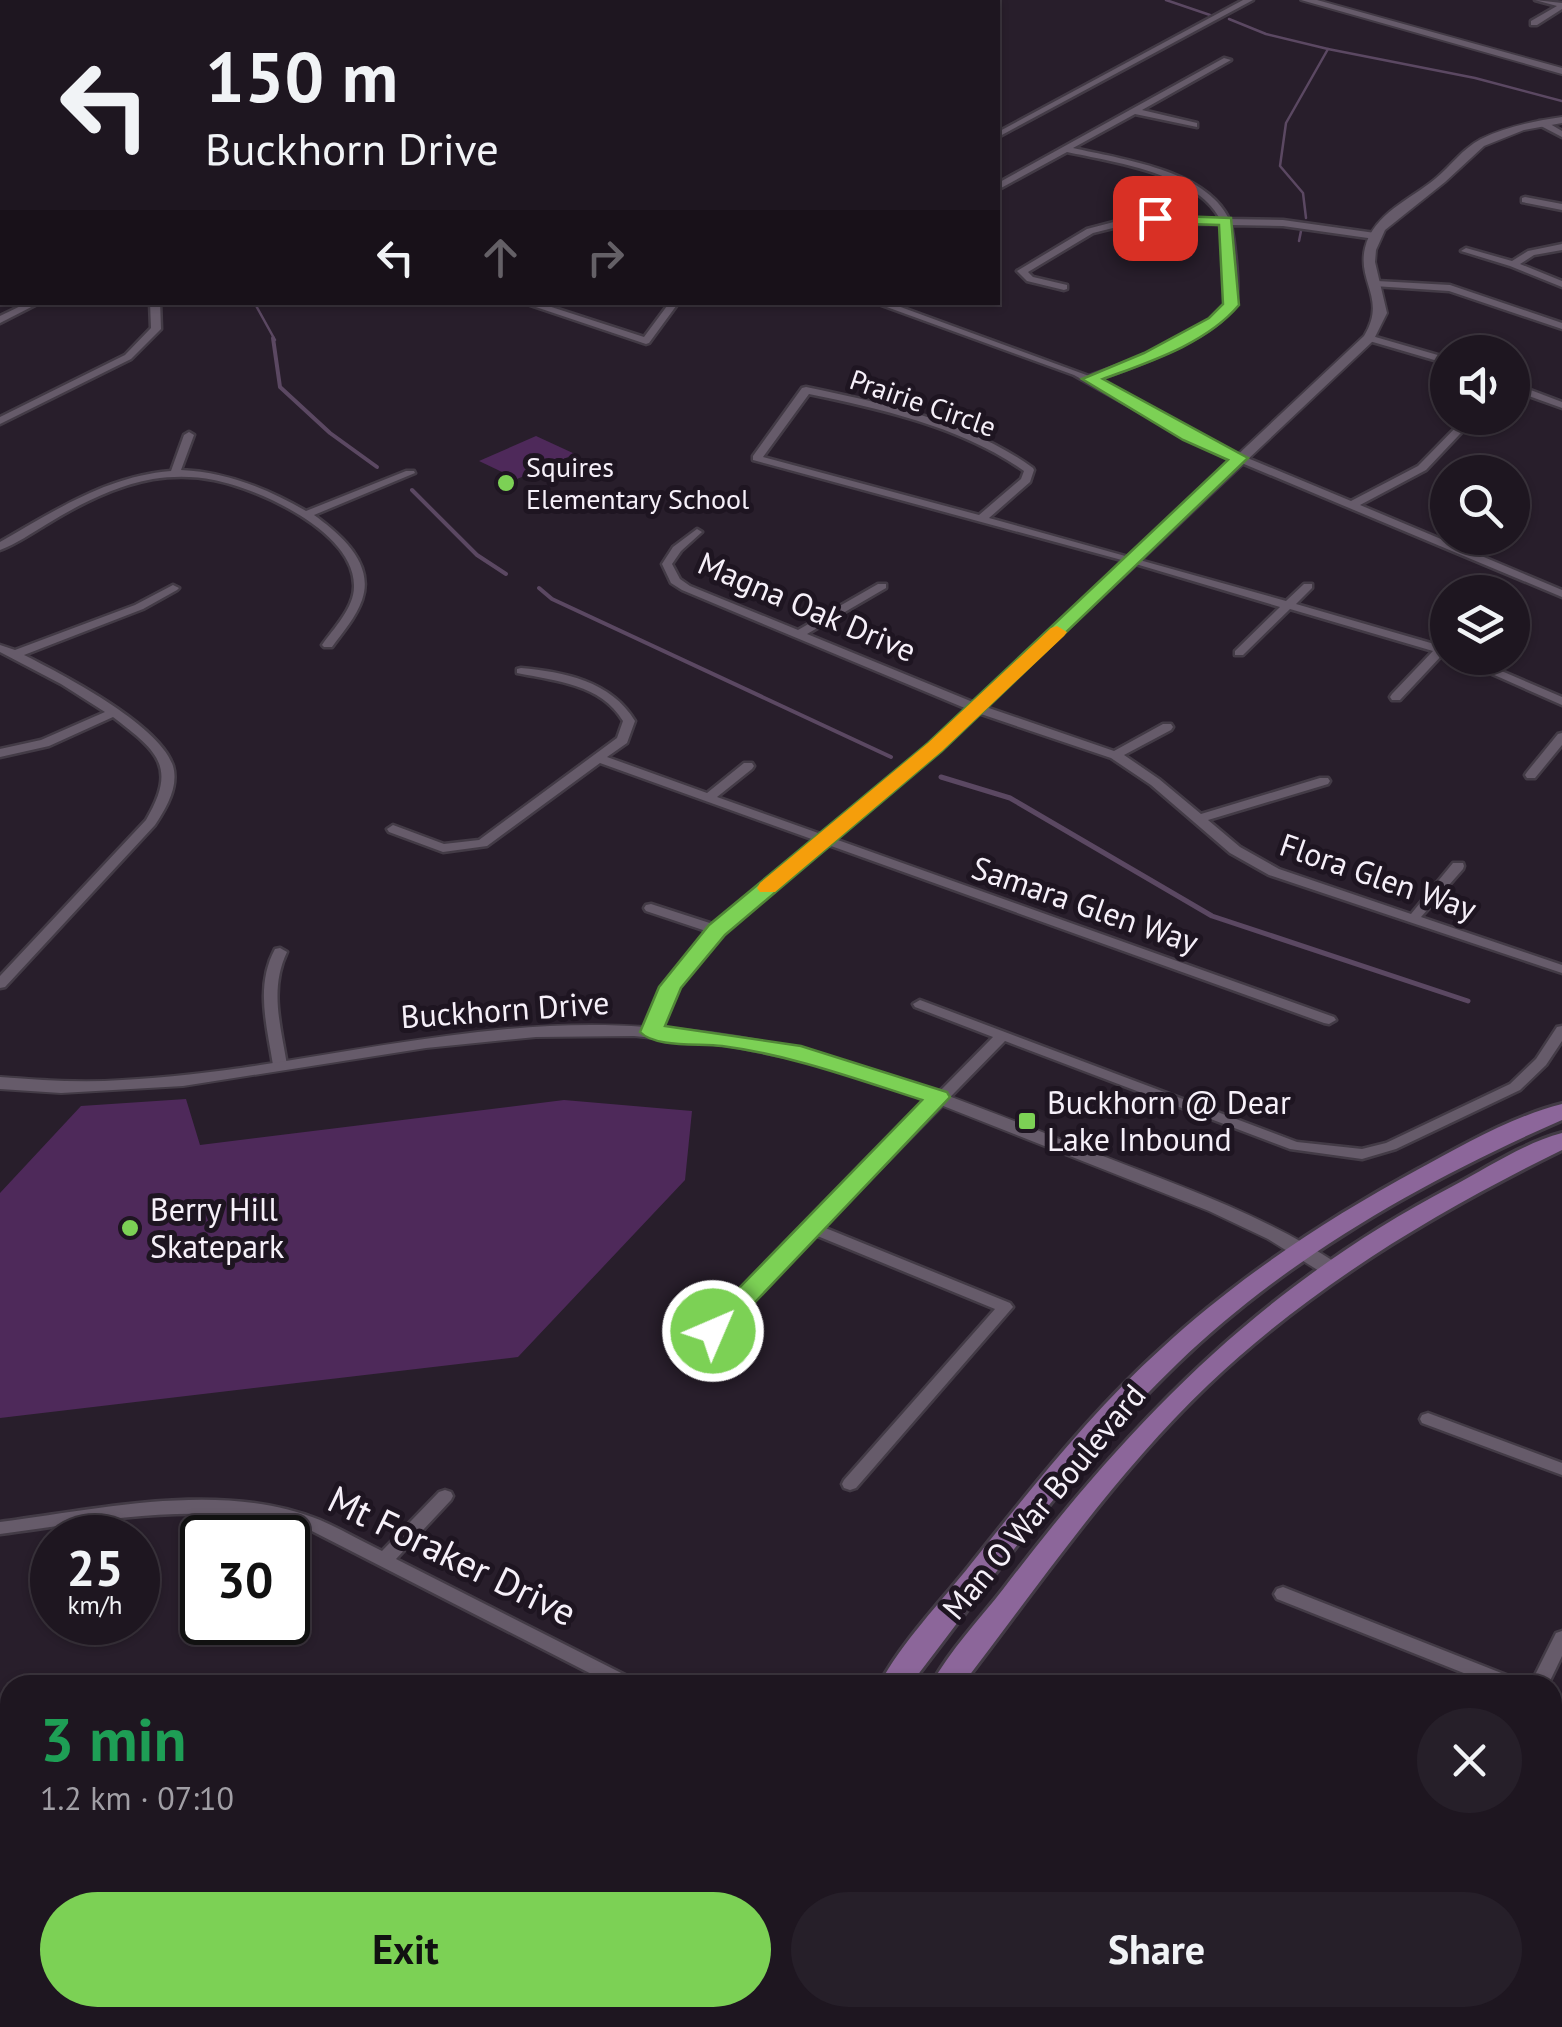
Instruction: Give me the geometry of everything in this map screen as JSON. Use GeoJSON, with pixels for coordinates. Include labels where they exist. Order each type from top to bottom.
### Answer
{"type":"FeatureCollection","features":[{"type":"Feature","properties":{"kind":"main road","name":"Man O War Boulevard"},"geometry":{"type":"LineString","coordinates":[[902,1675],[1052,1484],[1125,1400],[1232,1303],[1302,1248],[1416,1180],[1562,1111]]}},
{"type":"Feature","properties":{"kind":"main road","name":"Man O War Boulevard"},"geometry":{"type":"LineString","coordinates":[[954,1675],[1152,1426],[1256,1327],[1331,1268],[1436,1203],[1562,1141]]}},
{"type":"Feature","properties":{"kind":"street"},"geometry":{"type":"LineString","coordinates":[[1000,134],[1249,0]]}},
{"type":"Feature","properties":{"kind":"street"},"geometry":{"type":"LineString","coordinates":[[1306,0],[1562,71]]}},
{"type":"Feature","properties":{"kind":"street"},"geometry":{"type":"LineString","coordinates":[[1539,0],[1562,6]]}},
{"type":"Feature","properties":{"kind":"street"},"geometry":{"type":"LineString","coordinates":[[1534,23],[1562,6]]}},
{"type":"Feature","properties":{"kind":"street"},"geometry":{"type":"LineString","coordinates":[[1000,185],[1227,60]]}},
{"type":"Feature","properties":{"kind":"street"},"geometry":{"type":"LineString","coordinates":[[1134,111],[1194,126]]}},
{"type":"Feature","properties":{"kind":"street"},"geometry":{"type":"LineString","coordinates":[[652,1032],[676,978],[717,930],[976,708],[1369,338],[1382,310],[1370,252],[1375,236],[1396,213],[1438,183],[1468,152],[1508,132],[1562,120]]}},
{"type":"Feature","properties":{"kind":"street"},"geometry":{"type":"LineString","coordinates":[[1542,123],[1562,134]]}},
{"type":"Feature","properties":{"kind":"street"},"geometry":{"type":"LineString","coordinates":[[1066,149],[1158,173],[1189,186],[1218,208],[1226,221],[1232,300],[1229,308],[1214,321],[1150,356],[1090,379]]}},
{"type":"Feature","properties":{"kind":"street"},"geometry":{"type":"LineString","coordinates":[[1525,200],[1562,207]]}},
{"type":"Feature","properties":{"kind":"street"},"geometry":{"type":"LineString","coordinates":[[1064,287],[1030,279],[1022,271],[1078,236],[1117,222],[1155,218],[1308,225],[1375,236]]}},
{"type":"Feature","properties":{"kind":"street"},"geometry":{"type":"LineString","coordinates":[[1512,264],[1531,252],[1562,247]]}},
{"type":"Feature","properties":{"kind":"street"},"geometry":{"type":"LineString","coordinates":[[1466,251],[1562,284]]}},
{"type":"Feature","properties":{"kind":"street"},"geometry":{"type":"LineString","coordinates":[[1377,284],[1450,288],[1562,326]]}},
{"type":"Feature","properties":{"kind":"street"},"geometry":{"type":"LineString","coordinates":[[0,320],[31,305]]}},
{"type":"Feature","properties":{"kind":"street"},"geometry":{"type":"LineString","coordinates":[[0,421],[139,349],[156,329],[155,305]]}},
{"type":"Feature","properties":{"kind":"street"},"geometry":{"type":"LineString","coordinates":[[534,305],[646,341],[673,305]]}},
{"type":"Feature","properties":{"kind":"street"},"geometry":{"type":"LineString","coordinates":[[861,307],[867,305]]}},
{"type":"Feature","properties":{"kind":"street"},"geometry":{"type":"LineString","coordinates":[[884,305],[1090,379],[1189,436],[1562,594]]}},
{"type":"Feature","properties":{"kind":"street"},"geometry":{"type":"LineString","coordinates":[[1369,338],[1430,356]]}},
{"type":"Feature","properties":{"kind":"street","name":"Prairie Circle"},"geometry":{"type":"LineString","coordinates":[[982,518],[1026,480],[1030,470],[963,436],[896,412],[806,390],[757,458],[1133,560],[1430,647]]}},
{"type":"Feature","properties":{"kind":"street"},"geometry":{"type":"LineString","coordinates":[[1530,393],[1562,405]]}},
{"type":"Feature","properties":{"kind":"street"},"geometry":{"type":"LineString","coordinates":[[175,474],[189,435]]}},
{"type":"Feature","properties":{"kind":"street"},"geometry":{"type":"LineString","coordinates":[[1352,505],[1422,468],[1454,435]]}},
{"type":"Feature","properties":{"kind":"street"},"geometry":{"type":"LineString","coordinates":[[306,516],[410,473]]}},
{"type":"Feature","properties":{"kind":"street"},"geometry":{"type":"LineString","coordinates":[[0,547],[112,486],[175,474],[237,483],[306,516],[325,528],[353,556],[360,583],[352,611],[328,645]]}},
{"type":"Feature","properties":{"kind":"street"},"geometry":{"type":"LineString","coordinates":[[875,503],[889,493]]}},
{"type":"Feature","properties":{"kind":"street","name":"Magna Oak Drive"},"geometry":{"type":"LineString","coordinates":[[697,532],[667,564],[675,581],[976,708]]}},
{"type":"Feature","properties":{"kind":"street"},"geometry":{"type":"LineString","coordinates":[[799,634],[882,586]]}},
{"type":"Feature","properties":{"kind":"street"},"geometry":{"type":"LineString","coordinates":[[1239,654],[1308,586]]}},
{"type":"Feature","properties":{"kind":"street"},"geometry":{"type":"LineString","coordinates":[[16,654],[139,607],[173,588]]}},
{"type":"Feature","properties":{"kind":"street"},"geometry":{"type":"LineString","coordinates":[[0,648],[16,654],[111,714],[156,746],[167,766],[167,791],[151,822],[0,984]]}},
{"type":"Feature","properties":{"kind":"street"},"geometry":{"type":"LineString","coordinates":[[1396,697],[1430,664]]}},
{"type":"Feature","properties":{"kind":"street"},"geometry":{"type":"LineString","coordinates":[[393,828],[443,848],[484,843],[623,740],[630,721],[626,712],[581,685],[522,670]]}},
{"type":"Feature","properties":{"kind":"street"},"geometry":{"type":"LineString","coordinates":[[1502,675],[1562,701]]}},
{"type":"Feature","properties":{"kind":"street","name":"Flora Glen Way"},"geometry":{"type":"LineString","coordinates":[[976,708],[1115,754],[1234,850],[1274,872],[1562,969]]}},
{"type":"Feature","properties":{"kind":"street"},"geometry":{"type":"LineString","coordinates":[[0,754],[45,743],[111,714]]}},
{"type":"Feature","properties":{"kind":"street"},"geometry":{"type":"LineString","coordinates":[[1115,754],[1167,727]]}},
{"type":"Feature","properties":{"kind":"street"},"geometry":{"type":"LineString","coordinates":[[1531,774],[1562,737]]}},
{"type":"Feature","properties":{"kind":"street","name":"Samara Glen Way"},"geometry":{"type":"LineString","coordinates":[[600,759],[1328,1020]]}},
{"type":"Feature","properties":{"kind":"street"},"geometry":{"type":"LineString","coordinates":[[708,798],[748,766]]}},
{"type":"Feature","properties":{"kind":"street"},"geometry":{"type":"LineString","coordinates":[[1198,819],[1324,782]]}},
{"type":"Feature","properties":{"kind":"street"},"geometry":{"type":"LineString","coordinates":[[1413,919],[1458,866]]}},
{"type":"Feature","properties":{"kind":"street"},"geometry":{"type":"LineString","coordinates":[[651,908],[717,930]]}},
{"type":"Feature","properties":{"kind":"street"},"geometry":{"type":"LineString","coordinates":[[280,952],[270,967],[270,986],[280,1065]]}},
{"type":"Feature","properties":{"kind":"street"},"geometry":{"type":"LineString","coordinates":[[920,1004],[1294,1146],[1362,1154],[1390,1146],[1515,1087],[1541,1062],[1562,1030]]}},
{"type":"Feature","properties":{"kind":"street","name":"Buckhorn Drive"},"geometry":{"type":"LineString","coordinates":[[0,1083],[107,1086],[483,1035],[547,1030],[652,1032],[724,1039],[801,1054],[938,1097],[1269,1229],[1331,1268]]}},
{"type":"Feature","properties":{"kind":"street"},"geometry":{"type":"LineString","coordinates":[[688,1356],[1002,1036]]}},
{"type":"Feature","properties":{"kind":"street"},"geometry":{"type":"LineString","coordinates":[[814,1228],[1005,1306],[850,1484]]}},
{"type":"Feature","properties":{"kind":"street"},"geometry":{"type":"LineString","coordinates":[[1428,1419],[1562,1469]]}},
{"type":"Feature","properties":{"kind":"street"},"geometry":{"type":"LineString","coordinates":[[384,1560],[446,1496]]}},
{"type":"Feature","properties":{"kind":"street","name":"Mt Foraker Drive"},"geometry":{"type":"LineString","coordinates":[[0,1528],[166,1509],[265,1508],[313,1524],[610,1675]]}},
{"type":"Feature","properties":{"kind":"street"},"geometry":{"type":"LineString","coordinates":[[1283,1594],[1487,1675]]}},
{"type":"Feature","properties":{"kind":"street"},"geometry":{"type":"LineString","coordinates":[[1544,1675],[1562,1638]]}},
{"type":"Feature","properties":{"kind":"shaded area"},"geometry":{"type":"Polygon","coordinates":[[[536,436],[575,454],[517,479],[479,461],[536,436]]]}},
{"type":"Feature","properties":{"kind":"shaded area"},"geometry":{"type":"Polygon","coordinates":[[[186,1099],[200,1145],[564,1100],[692,1111],[685,1180],[518,1357],[0,1418],[0,1193],[81,1106],[186,1099]]]}},
{"type":"Feature","properties":{"kind":"waterway"},"geometry":{"type":"LineString","coordinates":[[1166,0],[1210,15]]}},
{"type":"Feature","properties":{"kind":"waterway"},"geometry":{"type":"LineString","coordinates":[[1229,19],[1266,34],[1328,49]]}},
{"type":"Feature","properties":{"kind":"waterway"},"geometry":{"type":"LineString","coordinates":[[1306,218],[1303,193],[1280,166],[1286,123],[1328,49]]}},
{"type":"Feature","properties":{"kind":"waterway"},"geometry":{"type":"LineString","coordinates":[[1328,49],[1475,78],[1562,101]]}},
{"type":"Feature","properties":{"kind":"waterway"},"geometry":{"type":"LineString","coordinates":[[1299,241],[1301,231]]}},
{"type":"Feature","properties":{"kind":"waterway"},"geometry":{"type":"LineString","coordinates":[[256,305],[275,340]]}},
{"type":"Feature","properties":{"kind":"waterway"},"geometry":{"type":"LineString","coordinates":[[273,338],[280,387],[330,433],[377,467]]}},
{"type":"Feature","properties":{"kind":"waterway"},"geometry":{"type":"LineString","coordinates":[[412,490],[477,555],[506,574]]}},
{"type":"Feature","properties":{"kind":"waterway"},"geometry":{"type":"LineString","coordinates":[[539,588],[552,599],[891,757]]}},
{"type":"Feature","properties":{"kind":"waterway"},"geometry":{"type":"LineString","coordinates":[[941,777],[1010,798],[1212,916],[1468,1001]]}},
{"type":"Feature","properties":{"kind":"slow traffic"},"geometry":{"type":"LineString","coordinates":[[768,888],[935,747],[1057,632]]}},
{"type":"Feature","properties":{"kind":"place","name":"Squires Elementary School"},"geometry":{"type":"Point","coordinates":[506,483]}},
{"type":"Feature","properties":{"kind":"place","name":"Buckhorn @ Dear Lake Inbound"},"geometry":{"type":"Point","coordinates":[1027,1121]}},
{"type":"Feature","properties":{"kind":"place","name":"Berry Hill Skatepark"},"geometry":{"type":"Point","coordinates":[130,1228]}},
{"type":"Feature","properties":{"kind":"route"},"geometry":{"type":"LineString","coordinates":[[713,1331],[938,1097],[801,1054],[724,1039],[652,1032],[670,987],[717,930],[935,747],[1240,458],[1189,436],[1090,379],[1133,364],[1198,331],[1231,305],[1226,221],[1155,218]]}}]}
